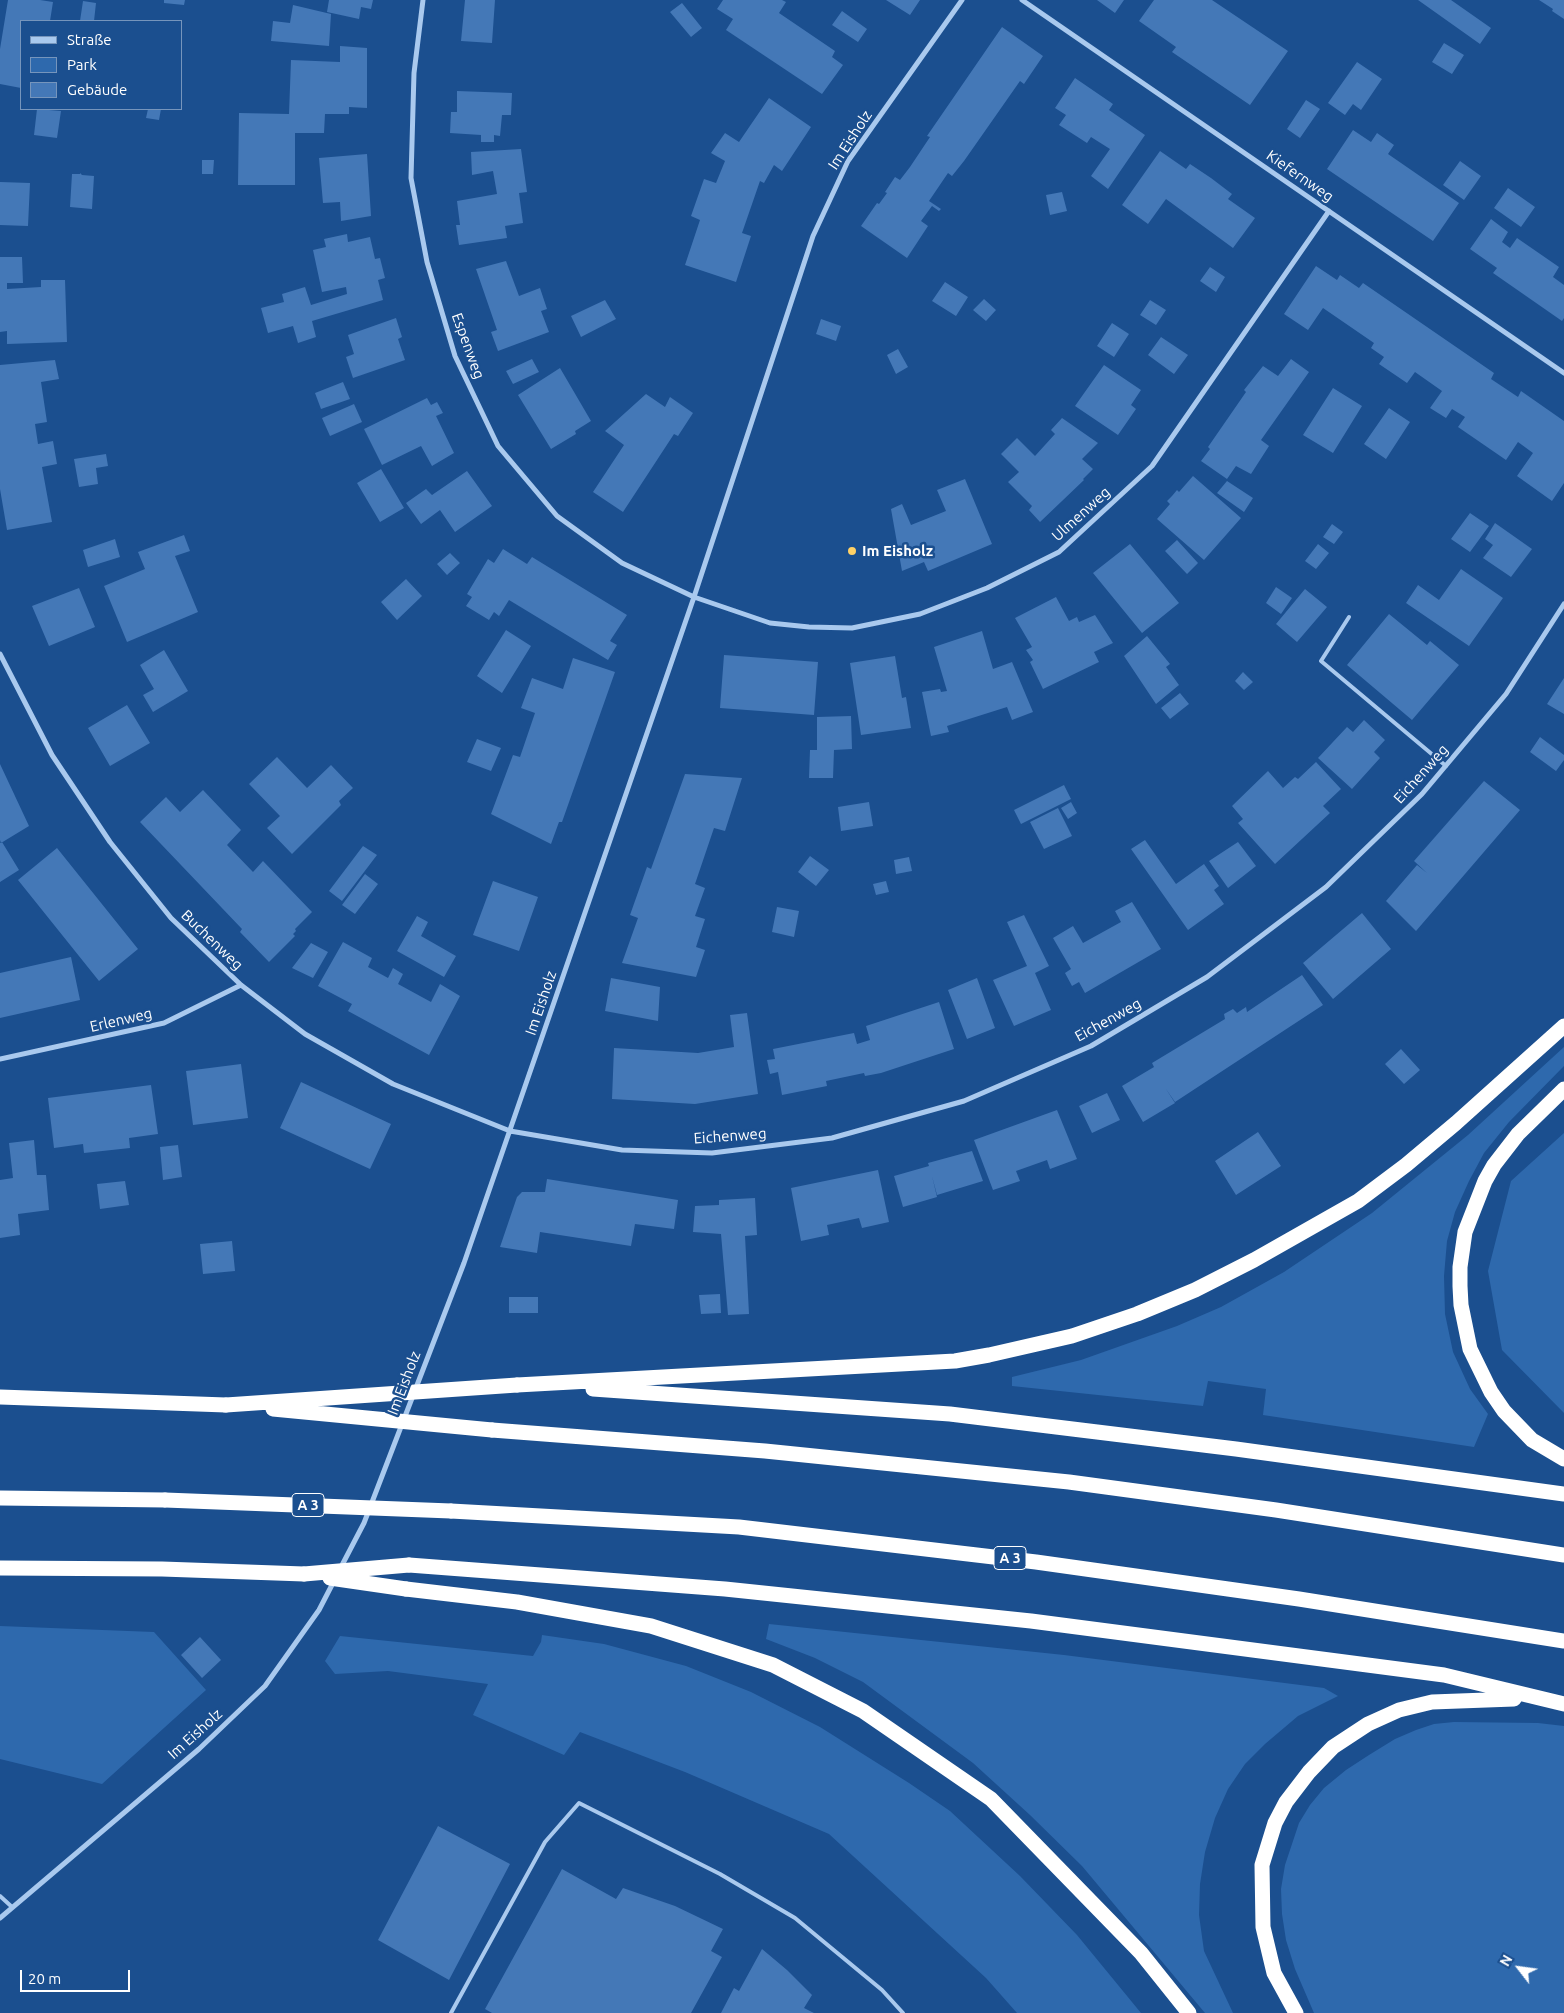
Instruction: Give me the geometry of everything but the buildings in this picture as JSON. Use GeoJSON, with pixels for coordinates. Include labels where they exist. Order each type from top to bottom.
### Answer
{"type":"FeatureCollection","features":[{"type":"Feature","properties":{"kind":"highway"},"geometry":{"type":"LineString","coordinates":[[226,1405],[516,1385],[955,1361],[1072,1336],[1137,1314],[1194,1290],[1254,1260],[1358,1201],[1406,1165],[1456,1123],[1564,1026]]}},
{"type":"Feature","properties":{"kind":"highway"},"geometry":{"type":"LineString","coordinates":[[1564,1089],[1518,1134],[1485,1181],[1465,1232],[1460,1267],[1460,1286],[1461,1305],[1470,1349],[1491,1392],[1504,1410],[1532,1440],[1564,1459]]}},
{"type":"Feature","properties":{"kind":"highway"},"geometry":{"type":"LineString","coordinates":[[516,1385],[950,1414],[1236,1449],[1564,1494]]}},
{"type":"Feature","properties":{"kind":"highway"},"geometry":{"type":"LineString","coordinates":[[0,1397],[226,1405],[492,1430],[766,1451],[1069,1482],[1276,1510],[1564,1555]]}},
{"type":"Feature","properties":{"kind":"highway","name":"A 3"},"geometry":{"type":"LineString","coordinates":[[0,1498],[165,1500],[451,1510],[739,1527],[1026,1560],[1299,1599],[1564,1641]]}},
{"type":"Feature","properties":{"kind":"highway"},"geometry":{"type":"LineString","coordinates":[[304,1574],[409,1565],[726,1589],[1031,1621],[1444,1675],[1564,1704]]}},
{"type":"Feature","properties":{"kind":"highway"},"geometry":{"type":"LineString","coordinates":[[0,1568],[162,1569],[304,1574],[406,1589],[517,1602],[651,1626],[773,1665],[863,1711],[991,1799],[1141,1953],[1189,2013]]}},
{"type":"Feature","properties":{"kind":"highway"},"geometry":{"type":"LineString","coordinates":[[1296,2013],[1274,1973],[1263,1927],[1262,1865],[1275,1823],[1286,1802],[1309,1772],[1333,1747],[1368,1724],[1399,1710],[1432,1702],[1536,1698]]}},
{"type":"Feature","properties":{"kind":"street","name":"Espenweg"},"geometry":{"type":"LineString","coordinates":[[423,0],[414,73],[411,178],[427,262],[455,356],[498,446],[557,516],[622,563],[694,597]]}},
{"type":"Feature","properties":{"kind":"street","name":"Im Eisholz"},"geometry":{"type":"LineString","coordinates":[[0,1918],[199,1749],[264,1686],[319,1610],[364,1523],[464,1262],[510,1132],[694,597],[813,236],[848,161],[962,0]]}},
{"type":"Feature","properties":{"kind":"street","name":"Kiefernweg"},"geometry":{"type":"LineString","coordinates":[[1022,0],[1564,373]]}},
{"type":"Feature","properties":{"kind":"street","name":"Ulmenweg"},"geometry":{"type":"LineString","coordinates":[[694,597],[770,623],[809,627],[852,628],[920,614],[987,588],[1059,552],[1152,466],[1329,211]]}},
{"type":"Feature","properties":{"kind":"street","name":"Eichenweg"},"geometry":{"type":"LineString","coordinates":[[510,1132],[622,1150],[712,1153],[832,1138],[964,1101],[1091,1046],[1207,977],[1326,888],[1422,794],[1446,766],[1506,694],[1564,604]]}},
{"type":"Feature","properties":{"kind":"street","name":"Buchenweg"},"geometry":{"type":"LineString","coordinates":[[0,654],[52,755],[110,842],[171,918],[241,985],[305,1034],[393,1084],[510,1132]]}},
{"type":"Feature","properties":{"kind":"street","name":"Erlenweg"},"geometry":{"type":"LineString","coordinates":[[0,1059],[164,1024],[241,985]]}},
{"type":"Feature","properties":{"kind":"lane"},"geometry":{"type":"LineString","coordinates":[[1349,617],[1321,661],[1446,766]]}},
{"type":"Feature","properties":{"kind":"lane"},"geometry":{"type":"LineString","coordinates":[[451,2013],[545,1842],[579,1803],[720,1874],[795,1918],[882,1990],[903,2013]]}},
{"type":"Feature","properties":{"kind":"lane"},"geometry":{"type":"LineString","coordinates":[[0,1896],[12,1907]]}},
{"type":"Feature","properties":{"kind":"green space"},"geometry":{"type":"Polygon","coordinates":[[[1564,1047],[1564,1066],[1509,1122],[1484,1153],[1455,1212],[1447,1241],[1444,1276],[1445,1314],[1453,1352],[1470,1389],[1488,1414],[1474,1447],[1263,1415],[1266,1389],[1208,1381],[1203,1406],[1012,1386],[1012,1377],[1081,1360],[1177,1326],[1221,1307],[1284,1272],[1372,1213],[1468,1135],[1564,1047]]]}},
{"type":"Feature","properties":{"kind":"green space"},"geometry":{"type":"Polygon","coordinates":[[[1564,1133],[1564,1413],[1502,1350],[1488,1271],[1511,1181],[1564,1133]]]}},
{"type":"Feature","properties":{"kind":"green space"},"geometry":{"type":"Polygon","coordinates":[[[769,1624],[1064,1655],[1324,1688],[1338,1696],[1298,1716],[1265,1744],[1245,1764],[1228,1789],[1215,1818],[1205,1852],[1200,1884],[1199,1915],[1204,1951],[1233,2013],[1205,2013],[1082,1866],[973,1763],[863,1682],[815,1658],[766,1639],[769,1624]]]}},
{"type":"Feature","properties":{"kind":"green space"},"geometry":{"type":"Polygon","coordinates":[[[0,1626],[154,1632],[206,1690],[102,1784],[0,1759],[0,1626]]]}},
{"type":"Feature","properties":{"kind":"green space"},"geometry":{"type":"Polygon","coordinates":[[[542,1635],[604,1644],[686,1666],[751,1692],[820,1727],[909,1783],[950,1811],[1020,1876],[1077,1935],[1141,2013],[1017,2013],[986,1978],[829,1834],[685,1772],[580,1732],[564,1755],[473,1715],[488,1684],[388,1671],[335,1674],[325,1661],[340,1636],[533,1656],[541,1642],[542,1635]]]}},
{"type":"Feature","properties":{"kind":"green space"},"geometry":{"type":"Polygon","coordinates":[[[1454,1722],[1538,1723],[1564,1726],[1564,2013],[1314,2013],[1295,1969],[1286,1940],[1282,1914],[1281,1889],[1285,1865],[1299,1823],[1310,1805],[1324,1788],[1346,1770],[1369,1755],[1395,1739],[1416,1730],[1434,1724],[1454,1722]]]}},
{"type":"Feature","properties":{"kind":"place","name":"Im Eisholz"},"geometry":{"type":"Point","coordinates":[852,551]}}]}
